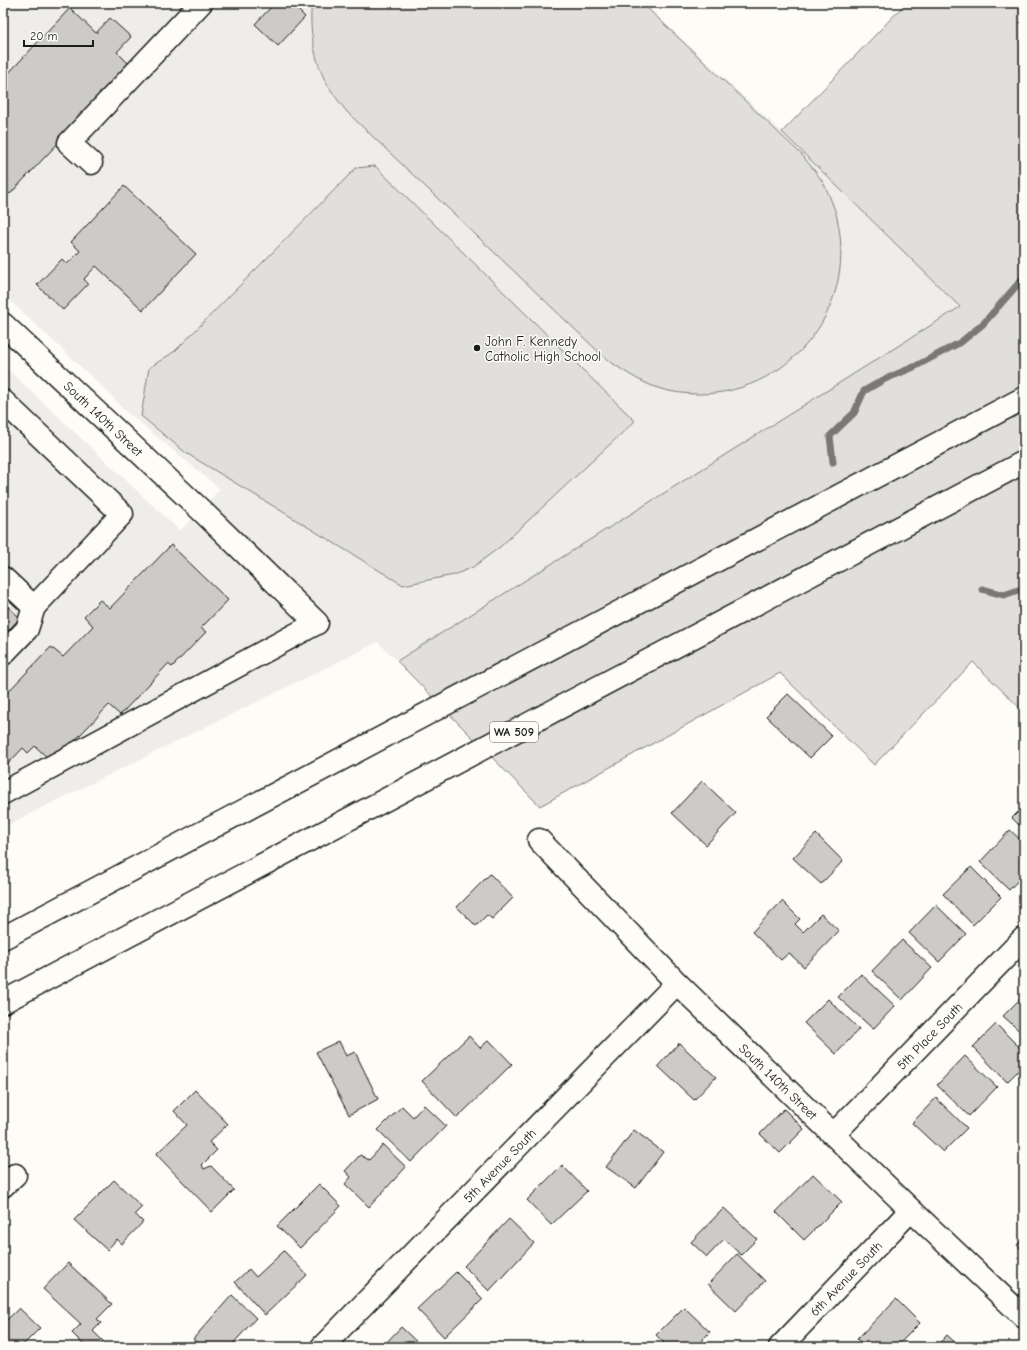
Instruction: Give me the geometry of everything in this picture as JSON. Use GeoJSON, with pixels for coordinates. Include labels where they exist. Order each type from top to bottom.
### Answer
{"type":"FeatureCollection","features":[{"type":"Feature","properties":{"kind":"main road"},"geometry":{"type":"LineString","coordinates":[[91,163],[69,143],[201,3]]}},
{"type":"Feature","properties":{"kind":"main road","name":"South 140th Street"},"geometry":{"type":"LineString","coordinates":[[3,324],[204,513],[317,623],[3,793]]}},
{"type":"Feature","properties":{"kind":"main road"},"geometry":{"type":"LineString","coordinates":[[3,938],[1024,398]]}},
{"type":"Feature","properties":{"kind":"main road"},"geometry":{"type":"LineString","coordinates":[[3,401],[122,514],[34,607],[27,629],[3,654]]}},
{"type":"Feature","properties":{"kind":"main road","name":"WA 509"},"geometry":{"type":"LineString","coordinates":[[3,1002],[1024,462]]}},
{"type":"Feature","properties":{"kind":"main road"},"geometry":{"type":"LineString","coordinates":[[3,578],[34,607]]}},
{"type":"Feature","properties":{"kind":"main road","name":"South 140th Street"},"geometry":{"type":"LineString","coordinates":[[540,840],[677,983],[911,1210],[1024,1317]]}},
{"type":"Feature","properties":{"kind":"main road","name":"5th Place South"},"geometry":{"type":"LineString","coordinates":[[834,1134],[1024,938]]}},
{"type":"Feature","properties":{"kind":"main road","name":"5th Avenue South"},"geometry":{"type":"LineString","coordinates":[[322,1347],[677,983]]}},
{"type":"Feature","properties":{"kind":"main road","name":"6th Avenue South"},"geometry":{"type":"LineString","coordinates":[[780,1347],[911,1210]]}},
{"type":"Feature","properties":{"kind":"shaded area","name":"John F. Kennedy Catholic High School"},"geometry":{"type":"Polygon","coordinates":[[[3,3],[643,3],[782,132],[960,307],[397,661],[378,642],[3,827],[3,365],[180,531],[220,489],[123,409],[106,390],[6,297],[3,267],[3,3]]]}},
{"type":"Feature","properties":{"kind":"shaded area"},"geometry":{"type":"Polygon","coordinates":[[[312,3],[642,3],[802,155],[824,184],[837,218],[841,256],[835,291],[822,323],[801,351],[774,372],[742,387],[707,394],[669,391],[652,386],[628,373],[605,358],[347,112],[327,84],[319,66],[312,34],[312,3]]]}},
{"type":"Feature","properties":{"kind":"shaded area"},"geometry":{"type":"Polygon","coordinates":[[[906,3],[1024,3],[1024,712],[973,662],[874,765],[780,673],[540,806],[397,661],[960,307],[782,132],[906,3]]]}},
{"type":"Feature","properties":{"kind":"shaded area"},"geometry":{"type":"Polygon","coordinates":[[[375,166],[635,421],[500,547],[473,567],[454,575],[403,585],[186,453],[141,416],[149,368],[175,351],[356,168],[375,166]]]}},
{"type":"Feature","properties":{"kind":"building"},"geometry":{"type":"Polygon","coordinates":[[[275,3],[291,3],[305,17],[278,46],[255,24],[275,3]]]}},
{"type":"Feature","properties":{"kind":"building"},"geometry":{"type":"Polygon","coordinates":[[[70,8],[96,33],[110,18],[131,37],[117,52],[131,66],[10,194],[3,187],[3,79],[70,8]]]}},
{"type":"Feature","properties":{"kind":"building"},"geometry":{"type":"Polygon","coordinates":[[[124,186],[196,254],[143,310],[96,266],[84,279],[88,284],[63,310],[37,285],[62,259],[67,264],[80,251],[71,242],[124,186]]]}},
{"type":"Feature","properties":{"kind":"building"},"geometry":{"type":"Polygon","coordinates":[[[171,545],[228,600],[201,628],[206,632],[172,667],[168,664],[120,715],[109,705],[53,763],[35,746],[28,753],[23,748],[3,769],[3,697],[51,647],[63,657],[93,626],[84,616],[100,600],[110,608],[171,545]]]}},
{"type":"Feature","properties":{"kind":"building"},"geometry":{"type":"Polygon","coordinates":[[[3,602],[20,618],[3,636],[3,602]]]}},
{"type":"Feature","properties":{"kind":"building"},"geometry":{"type":"Polygon","coordinates":[[[788,694],[832,736],[810,758],[766,716],[788,694]]]}},
{"type":"Feature","properties":{"kind":"building"},"geometry":{"type":"Polygon","coordinates":[[[702,781],[736,813],[706,845],[672,813],[702,781]]]}},
{"type":"Feature","properties":{"kind":"building"},"geometry":{"type":"Polygon","coordinates":[[[1024,806],[1024,830],[1012,818],[1024,806]]]}},
{"type":"Feature","properties":{"kind":"building"},"geometry":{"type":"Polygon","coordinates":[[[1010,830],[1024,843],[1024,874],[1009,890],[980,862],[1010,830]]]}},
{"type":"Feature","properties":{"kind":"building"},"geometry":{"type":"Polygon","coordinates":[[[816,834],[843,861],[821,884],[793,858],[816,834]]]}},
{"type":"Feature","properties":{"kind":"building"},"geometry":{"type":"Polygon","coordinates":[[[971,867],[1001,897],[973,925],[943,894],[971,867]]]}},
{"type":"Feature","properties":{"kind":"building"},"geometry":{"type":"Polygon","coordinates":[[[490,874],[513,898],[492,919],[487,915],[476,926],[457,907],[490,874]]]}},
{"type":"Feature","properties":{"kind":"building"},"geometry":{"type":"Polygon","coordinates":[[[782,901],[800,919],[795,924],[803,932],[821,914],[839,931],[804,967],[789,953],[781,960],[752,932],[782,901]]]}},
{"type":"Feature","properties":{"kind":"building"},"geometry":{"type":"Polygon","coordinates":[[[936,905],[966,934],[939,962],[909,933],[936,905]]]}},
{"type":"Feature","properties":{"kind":"building"},"geometry":{"type":"Polygon","coordinates":[[[902,940],[932,968],[902,1000],[872,971],[902,940]]]}},
{"type":"Feature","properties":{"kind":"building"},"geometry":{"type":"Polygon","coordinates":[[[861,974],[895,1006],[873,1029],[838,997],[861,974]]]}},
{"type":"Feature","properties":{"kind":"building"},"geometry":{"type":"Polygon","coordinates":[[[1024,995],[1024,1035],[1003,1016],[1024,995]]]}},
{"type":"Feature","properties":{"kind":"building"},"geometry":{"type":"Polygon","coordinates":[[[828,999],[859,1029],[836,1054],[804,1023],[828,999]]]}},
{"type":"Feature","properties":{"kind":"building"},"geometry":{"type":"Polygon","coordinates":[[[996,1024],[1024,1052],[1024,1065],[1007,1082],[973,1047],[996,1024]]]}},
{"type":"Feature","properties":{"kind":"building"},"geometry":{"type":"Polygon","coordinates":[[[469,1036],[480,1048],[489,1040],[512,1064],[457,1118],[422,1081],[469,1036]]]}},
{"type":"Feature","properties":{"kind":"building"},"geometry":{"type":"Polygon","coordinates":[[[339,1041],[346,1056],[355,1052],[378,1099],[349,1115],[316,1052],[339,1041]]]}},
{"type":"Feature","properties":{"kind":"building"},"geometry":{"type":"Polygon","coordinates":[[[679,1043],[716,1077],[694,1100],[658,1066],[679,1043]]]}},
{"type":"Feature","properties":{"kind":"building"},"geometry":{"type":"Polygon","coordinates":[[[965,1056],[997,1087],[969,1116],[937,1085],[965,1056]]]}},
{"type":"Feature","properties":{"kind":"building"},"geometry":{"type":"Polygon","coordinates":[[[195,1090],[228,1124],[209,1142],[217,1150],[202,1165],[204,1169],[211,1166],[234,1190],[212,1212],[156,1154],[187,1125],[174,1111],[195,1090]]]}},
{"type":"Feature","properties":{"kind":"building"},"geometry":{"type":"Polygon","coordinates":[[[936,1098],[967,1128],[943,1152],[912,1123],[936,1098]]]}},
{"type":"Feature","properties":{"kind":"building"},"geometry":{"type":"Polygon","coordinates":[[[424,1105],[446,1126],[411,1162],[378,1130],[402,1106],[413,1117],[424,1105]]]}},
{"type":"Feature","properties":{"kind":"building"},"geometry":{"type":"Polygon","coordinates":[[[784,1109],[804,1129],[780,1153],[760,1134],[784,1109]]]}},
{"type":"Feature","properties":{"kind":"building"},"geometry":{"type":"Polygon","coordinates":[[[634,1130],[663,1152],[636,1188],[606,1167],[634,1130]]]}},
{"type":"Feature","properties":{"kind":"building"},"geometry":{"type":"Polygon","coordinates":[[[383,1145],[406,1167],[369,1207],[345,1184],[351,1177],[345,1171],[360,1155],[369,1160],[383,1145]]]}},
{"type":"Feature","properties":{"kind":"building"},"geometry":{"type":"Polygon","coordinates":[[[562,1165],[587,1191],[551,1225],[527,1200],[562,1165]]]}},
{"type":"Feature","properties":{"kind":"building"},"geometry":{"type":"Polygon","coordinates":[[[813,1174],[842,1202],[804,1240],[776,1212],[813,1174]]]}},
{"type":"Feature","properties":{"kind":"building"},"geometry":{"type":"Polygon","coordinates":[[[114,1180],[142,1207],[135,1214],[143,1222],[122,1244],[117,1239],[107,1250],[74,1220],[114,1180]]]}},
{"type":"Feature","properties":{"kind":"building"},"geometry":{"type":"Polygon","coordinates":[[[319,1184],[341,1206],[300,1248],[277,1226],[319,1184]]]}},
{"type":"Feature","properties":{"kind":"building"},"geometry":{"type":"Polygon","coordinates":[[[724,1208],[757,1239],[741,1255],[724,1239],[707,1257],[691,1242],[724,1208]]]}},
{"type":"Feature","properties":{"kind":"building"},"geometry":{"type":"Polygon","coordinates":[[[509,1219],[534,1243],[489,1291],[464,1266],[509,1219]]]}},
{"type":"Feature","properties":{"kind":"building"},"geometry":{"type":"Polygon","coordinates":[[[1024,1238],[1024,1252],[1017,1245],[1024,1238]]]}},
{"type":"Feature","properties":{"kind":"building"},"geometry":{"type":"Polygon","coordinates":[[[284,1251],[307,1275],[265,1315],[235,1282],[249,1269],[256,1277],[284,1251]]]}},
{"type":"Feature","properties":{"kind":"building"},"geometry":{"type":"Polygon","coordinates":[[[737,1254],[765,1281],[736,1311],[708,1284],[737,1254]]]}},
{"type":"Feature","properties":{"kind":"building"},"geometry":{"type":"Polygon","coordinates":[[[68,1263],[112,1304],[97,1319],[101,1323],[93,1331],[104,1342],[99,1347],[86,1347],[72,1333],[81,1324],[43,1289],[68,1263]]]}},
{"type":"Feature","properties":{"kind":"building"},"geometry":{"type":"Polygon","coordinates":[[[456,1272],[483,1299],[444,1337],[417,1309],[456,1272]]]}},
{"type":"Feature","properties":{"kind":"building"},"geometry":{"type":"Polygon","coordinates":[[[232,1295],[256,1318],[230,1347],[202,1347],[193,1339],[232,1295]]]}},
{"type":"Feature","properties":{"kind":"building"},"geometry":{"type":"Polygon","coordinates":[[[896,1299],[920,1323],[896,1347],[865,1347],[857,1339],[896,1299]]]}},
{"type":"Feature","properties":{"kind":"building"},"geometry":{"type":"Polygon","coordinates":[[[684,1307],[710,1332],[695,1347],[668,1347],[656,1335],[684,1307]]]}},
{"type":"Feature","properties":{"kind":"building"},"geometry":{"type":"Polygon","coordinates":[[[19,1308],[40,1328],[22,1346],[24,1347],[3,1347],[3,1321],[4,1323],[19,1308]]]}},
{"type":"Feature","properties":{"kind":"building"},"geometry":{"type":"Polygon","coordinates":[[[401,1327],[422,1347],[382,1347],[401,1327]]]}},
{"type":"Feature","properties":{"kind":"building"},"geometry":{"type":"Polygon","coordinates":[[[947,1335],[960,1347],[936,1347],[947,1335]]]}},
{"type":"Feature","properties":{"kind":"waterway"},"geometry":{"type":"LineString","coordinates":[[833,462],[830,436],[854,413],[864,391],[885,379],[914,367],[961,342],[983,324],[1024,277]]}},
{"type":"Feature","properties":{"kind":"waterway"},"geometry":{"type":"LineString","coordinates":[[982,589],[1004,595],[1024,588]]}},
{"type":"Feature","properties":{"kind":"place","name":"John F. Kennedy Catholic High School"},"geometry":{"type":"Point","coordinates":[477,348]}}]}
